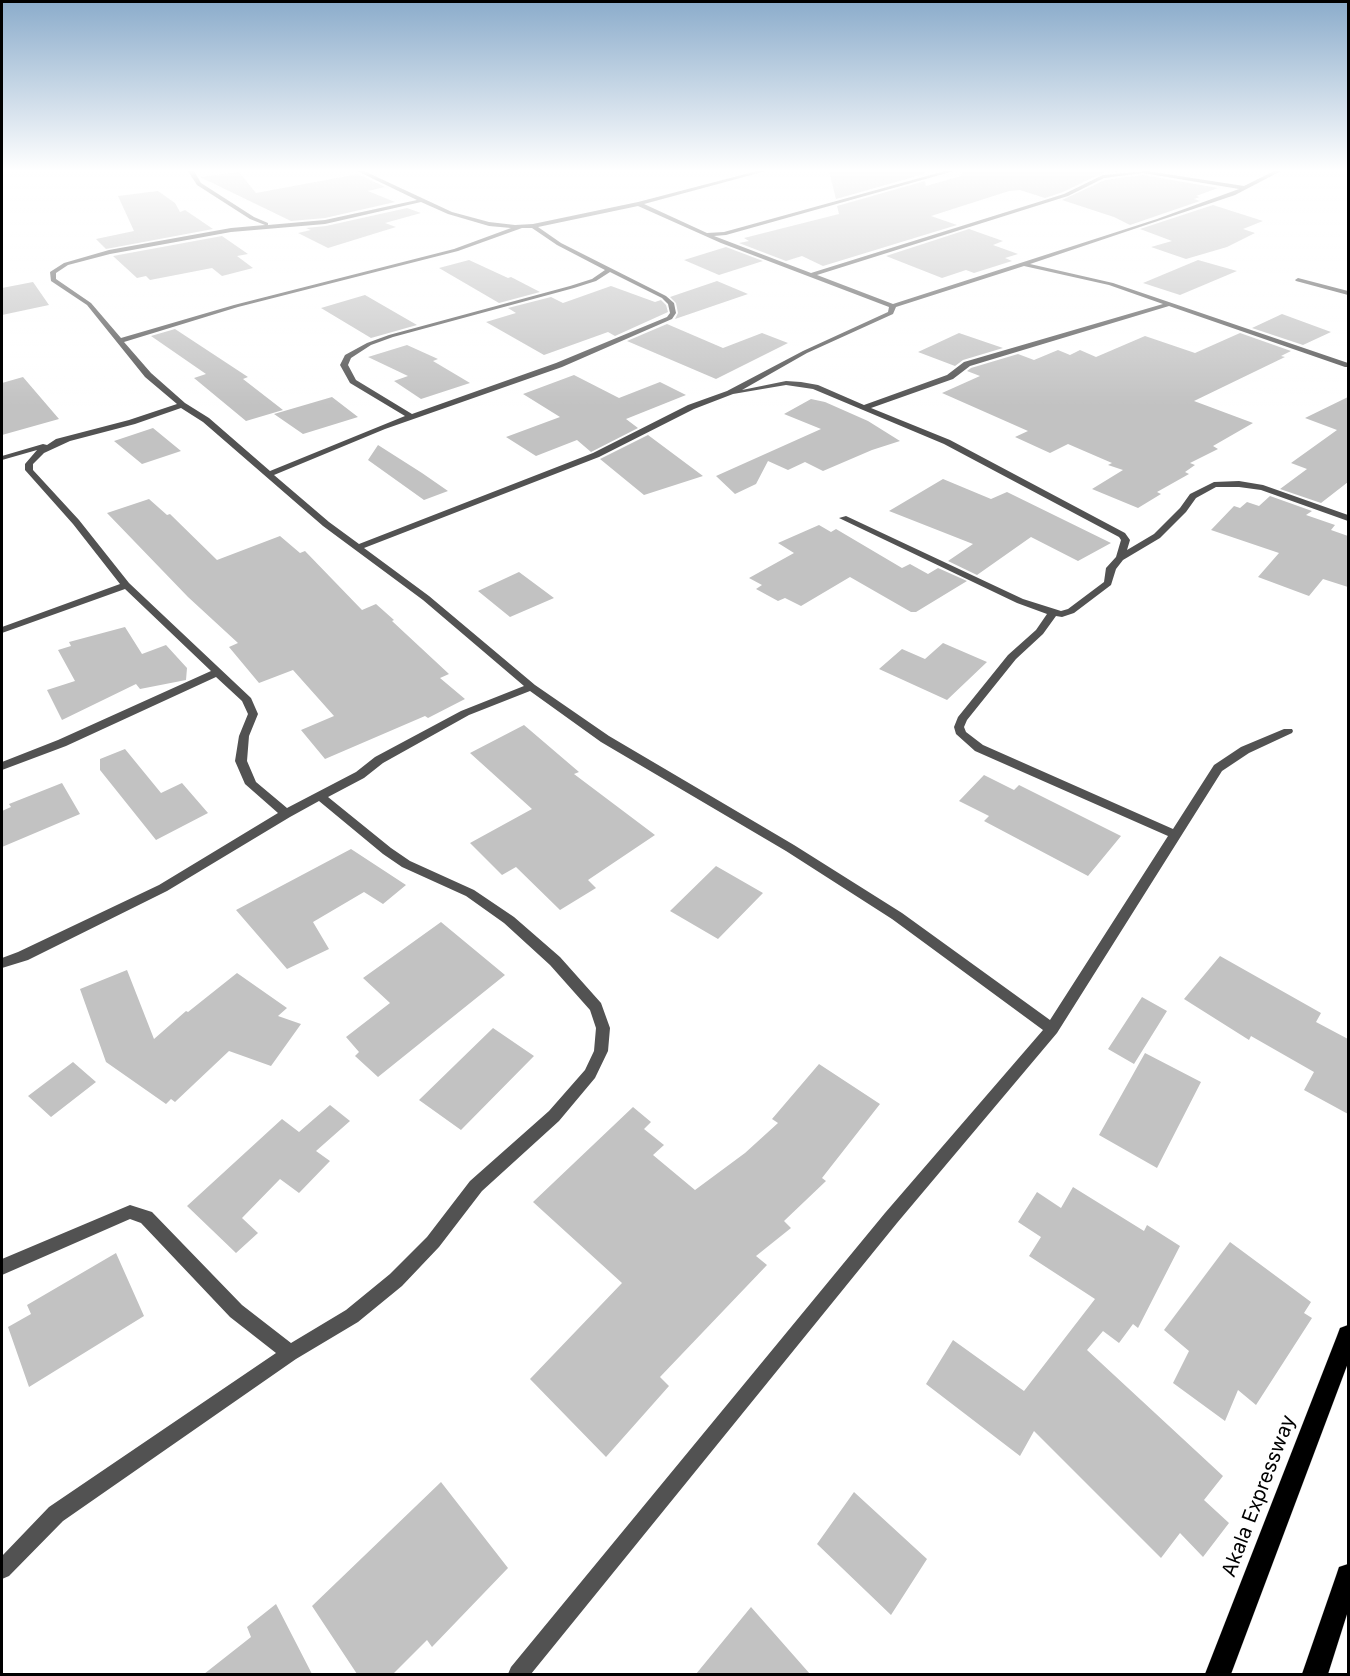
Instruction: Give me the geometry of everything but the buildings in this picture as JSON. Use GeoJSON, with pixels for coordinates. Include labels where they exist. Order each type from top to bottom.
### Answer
{"type":"FeatureCollection","features":[{"type":"Feature","properties":{"kind":"main road","name":"Akala Expressway"},"geometry":{"type":"LineString","coordinates":[[1218,1674],[1348,1336]]}},
{"type":"Feature","properties":{"kind":"main road"},"geometry":{"type":"LineString","coordinates":[[1315,1674],[1348,1576]]}},
{"type":"Feature","properties":{"kind":"street"},"geometry":{"type":"LineString","coordinates":[[128,249],[66,264],[53,272],[53,280],[89,304],[148,375],[182,405],[206,420],[326,524],[426,598],[531,687],[605,739],[752,825],[897,915],[1052,1029]]}},
{"type":"Feature","properties":{"kind":"street"},"geometry":{"type":"LineString","coordinates":[[119,341],[236,306],[458,249]]}},
{"type":"Feature","properties":{"kind":"street"},"geometry":{"type":"LineString","coordinates":[[269,474],[411,417],[559,365],[670,318],[674,309],[664,297],[570,249]]}},
{"type":"Feature","properties":{"kind":"street"},"geometry":{"type":"LineString","coordinates":[[742,249],[893,306],[1069,249]]}},
{"type":"Feature","properties":{"kind":"street"},"geometry":{"type":"LineString","coordinates":[[811,275],[893,249]]}},
{"type":"Feature","properties":{"kind":"street"},"geometry":{"type":"LineString","coordinates":[[1023,264],[1111,284],[1348,365]]}},
{"type":"Feature","properties":{"kind":"street"},"geometry":{"type":"LineString","coordinates":[[411,417],[353,381],[344,365],[348,357],[369,344],[391,336],[572,287],[594,280],[611,269]]}},
{"type":"Feature","properties":{"kind":"street"},"geometry":{"type":"LineString","coordinates":[[1298,280],[1348,293]]}},
{"type":"Feature","properties":{"kind":"street"},"geometry":{"type":"LineString","coordinates":[[865,407],[950,377],[974,362],[1169,304]]}},
{"type":"Feature","properties":{"kind":"street"},"geometry":{"type":"LineString","coordinates":[[359,547],[596,455],[691,407],[720,396],[805,352],[891,313],[893,306]]}},
{"type":"Feature","properties":{"kind":"street"},"geometry":{"type":"LineString","coordinates":[[720,396],[794,383],[815,387],[865,407],[947,442],[1122,535],[1126,540],[1120,558]]}},
{"type":"Feature","properties":{"kind":"street"},"geometry":{"type":"LineString","coordinates":[[2,458],[132,422],[182,405]]}},
{"type":"Feature","properties":{"kind":"street"},"geometry":{"type":"LineString","coordinates":[[68,438],[41,451],[29,464],[29,470],[76,522],[126,585],[247,700],[253,714],[244,736],[240,761],[251,784],[286,814]]}},
{"type":"Feature","properties":{"kind":"street"},"geometry":{"type":"LineString","coordinates":[[843,518],[1020,601],[1053,613],[1071,611],[1101,589],[1110,580],[1111,568],[1120,558],[1157,536],[1183,510],[1192,496],[1223,483],[1263,488],[1348,518]]}},
{"type":"Feature","properties":{"kind":"street"},"geometry":{"type":"LineString","coordinates":[[2,630],[126,585]]}},
{"type":"Feature","properties":{"kind":"street"},"geometry":{"type":"LineString","coordinates":[[1053,613],[1040,632],[1012,657],[962,719],[959,728],[961,734],[980,748],[1176,835]]}},
{"type":"Feature","properties":{"kind":"street"},"geometry":{"type":"LineString","coordinates":[[2,766],[62,743],[218,672]]}},
{"type":"Feature","properties":{"kind":"street"},"geometry":{"type":"LineString","coordinates":[[2,963],[23,956],[163,888],[286,814],[360,775],[379,760],[465,713],[531,687]]}},
{"type":"Feature","properties":{"kind":"street"},"geometry":{"type":"LineString","coordinates":[[518,1674],[891,1218],[1052,1029],[1218,768],[1245,750],[1288,731]]}},
{"type":"Feature","properties":{"kind":"street"},"geometry":{"type":"LineString","coordinates":[[2,1569],[56,1514],[290,1353],[352,1316],[396,1280],[433,1242],[476,1186],[554,1116],[590,1074],[601,1051],[603,1028],[596,1007],[555,961],[509,921],[470,893],[406,864],[320,796]]}},
{"type":"Feature","properties":{"kind":"street"},"geometry":{"type":"LineString","coordinates":[[2,1267],[130,1212],[146,1217],[236,1311],[290,1353]]}}]}
